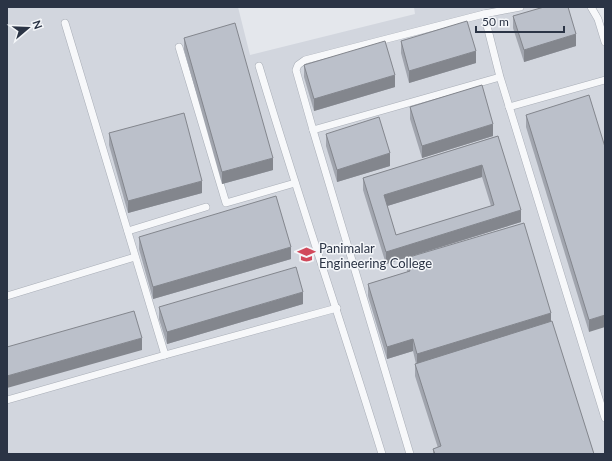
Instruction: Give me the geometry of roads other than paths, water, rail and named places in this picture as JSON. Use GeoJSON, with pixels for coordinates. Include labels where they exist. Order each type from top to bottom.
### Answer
{"type":"FeatureCollection","features":[{"type":"Feature","properties":{"kind":"lane"},"geometry":{"type":"LineString","coordinates":[[410,454],[296,70],[298,64],[304,60],[484,14],[520,7]]}},
{"type":"Feature","properties":{"kind":"lane"},"geometry":{"type":"LineString","coordinates":[[591,7],[598,19],[605,42]]}},
{"type":"Feature","properties":{"kind":"lane"},"geometry":{"type":"LineString","coordinates":[[484,14],[500,77],[605,418]]}},
{"type":"Feature","properties":{"kind":"lane"},"geometry":{"type":"LineString","coordinates":[[65,23],[165,355]]}},
{"type":"Feature","properties":{"kind":"lane"},"geometry":{"type":"LineString","coordinates":[[179,47],[226,203],[295,183]]}},
{"type":"Feature","properties":{"kind":"lane"},"geometry":{"type":"LineString","coordinates":[[259,66],[295,183],[337,308],[382,454]]}},
{"type":"Feature","properties":{"kind":"lane"},"geometry":{"type":"LineString","coordinates":[[313,130],[500,77]]}},
{"type":"Feature","properties":{"kind":"lane"},"geometry":{"type":"LineString","coordinates":[[509,106],[605,80]]}},
{"type":"Feature","properties":{"kind":"lane"},"geometry":{"type":"LineString","coordinates":[[128,232],[206,207]]}},
{"type":"Feature","properties":{"kind":"lane"},"geometry":{"type":"LineString","coordinates":[[7,296],[135,257]]}},
{"type":"Feature","properties":{"kind":"lane"},"geometry":{"type":"LineString","coordinates":[[7,400],[337,308]]}},
{"type":"Feature","properties":{"kind":"place","name":"Panimalar Engineering College"},"geometry":{"type":"Point","coordinates":[306,255]}}]}
